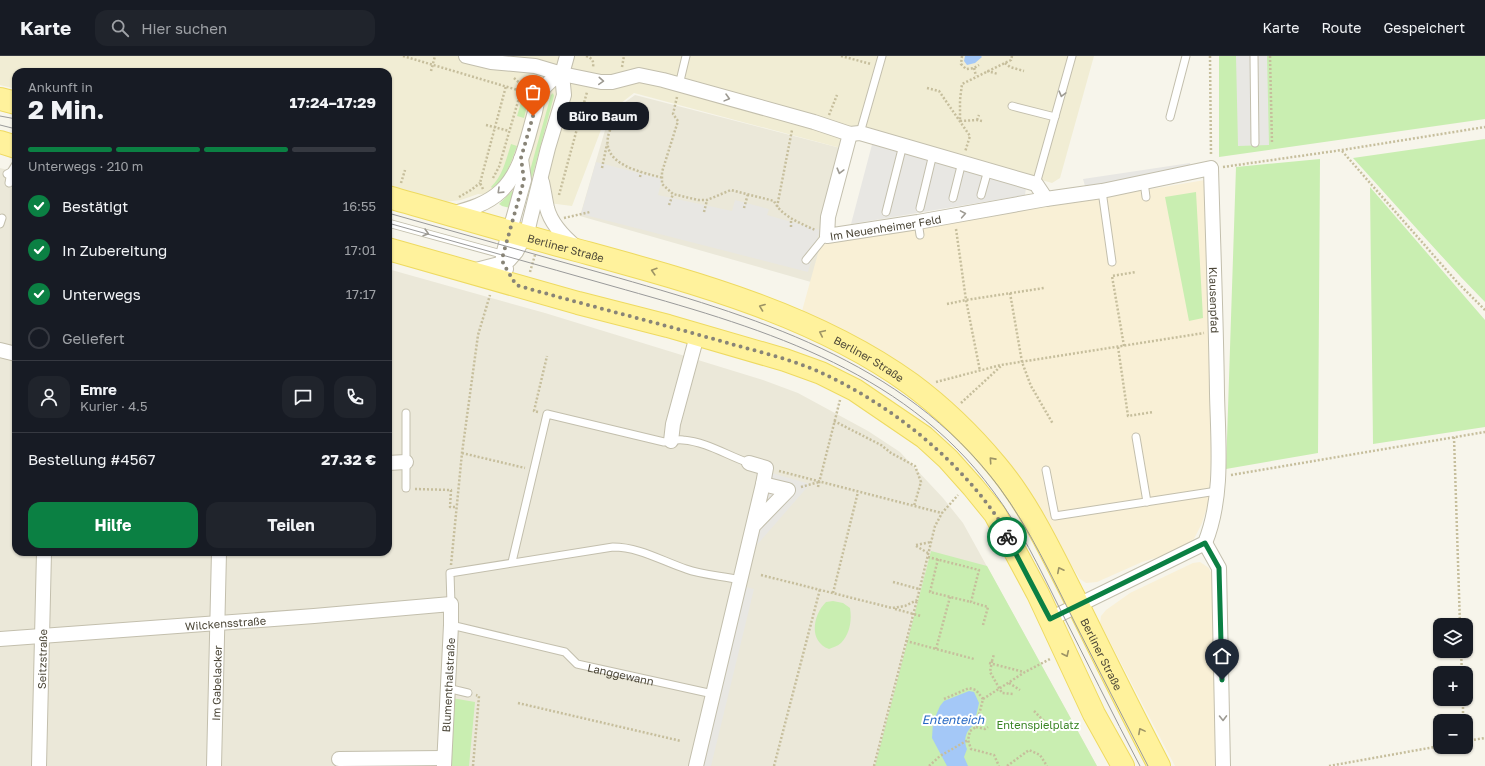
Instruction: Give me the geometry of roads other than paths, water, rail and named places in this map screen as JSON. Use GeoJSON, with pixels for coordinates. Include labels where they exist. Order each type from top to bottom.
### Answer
{"type":"FeatureCollection","features":[{"type":"Feature","properties":{"kind":"main road"},"geometry":{"type":"LineString","coordinates":[[0,99],[12,102]]}},
{"type":"Feature","properties":{"kind":"main road"},"geometry":{"type":"LineString","coordinates":[[0,142],[12,146]]}},
{"type":"Feature","properties":{"kind":"main road","name":"Berliner Straße"},"geometry":{"type":"LineString","coordinates":[[394,191],[450,214],[516,246],[580,251],[692,282],[760,306],[834,339],[874,359],[911,384],[938,406],[970,436],[997,466],[1024,504],[1054,558],[1160,766]]}},
{"type":"Feature","properties":{"kind":"main road"},"geometry":{"type":"LineString","coordinates":[[392,250],[578,303],[668,326],[785,360],[821,373],[855,390],[924,437],[948,459],[995,514],[1050,619],[1094,714],[1123,766]]}},
{"type":"Feature","properties":{"kind":"street"},"geometry":{"type":"LineString","coordinates":[[466,56],[490,62],[535,66],[562,74],[601,82],[612,82],[639,76],[679,85],[903,145],[1036,184],[1046,199]]}},
{"type":"Feature","properties":{"kind":"street"},"geometry":{"type":"LineString","coordinates":[[472,272],[516,246],[530,220],[564,95],[562,74],[567,56]]}},
{"type":"Feature","properties":{"kind":"street"},"geometry":{"type":"LineString","coordinates":[[450,214],[472,208],[493,198],[510,180],[521,158],[540,94],[558,75],[562,74]]}},
{"type":"Feature","properties":{"kind":"street","name":"Im Neuenheimer Feld"},"geometry":{"type":"LineString","coordinates":[[855,133],[828,217],[827,236],[1102,191],[1211,168]]}},
{"type":"Feature","properties":{"kind":"street"},"geometry":{"type":"LineString","coordinates":[[521,158],[524,180],[516,246],[521,286]]}},
{"type":"Feature","properties":{"kind":"street","name":"Klausenpfad"},"geometry":{"type":"LineString","coordinates":[[1205,543],[1210,531],[1215,509],[1218,477],[1216,331],[1211,168]]}},
{"type":"Feature","properties":{"kind":"street"},"geometry":{"type":"LineString","coordinates":[[541,176],[547,209],[552,220],[567,239],[580,251]]}},
{"type":"Feature","properties":{"kind":"street"},"geometry":{"type":"LineString","coordinates":[[671,441],[695,343]]}},
{"type":"Feature","properties":{"kind":"street"},"geometry":{"type":"LineString","coordinates":[[0,350],[12,353]]}},
{"type":"Feature","properties":{"kind":"street"},"geometry":{"type":"LineString","coordinates":[[392,463],[406,462]]}},
{"type":"Feature","properties":{"kind":"street"},"geometry":{"type":"LineString","coordinates":[[696,766],[766,468],[749,463]]}},
{"type":"Feature","properties":{"kind":"street"},"geometry":{"type":"LineString","coordinates":[[753,526],[788,490],[763,484]]}},
{"type":"Feature","properties":{"kind":"street"},"geometry":{"type":"LineString","coordinates":[[1050,619],[1205,543],[1219,568],[1223,766]]}},
{"type":"Feature","properties":{"kind":"street","name":"Seitzstraße"},"geometry":{"type":"LineString","coordinates":[[39,766],[44,556]]}},
{"type":"Feature","properties":{"kind":"street","name":"Im Gabelacker"},"geometry":{"type":"LineString","coordinates":[[214,766],[219,556]]}},
{"type":"Feature","properties":{"kind":"street","name":"Wilckensstraße"},"geometry":{"type":"LineString","coordinates":[[0,639],[314,616],[451,604]]}},
{"type":"Feature","properties":{"kind":"street","name":"Blumenthalstraße"},"geometry":{"type":"LineString","coordinates":[[444,762],[451,604]]}},
{"type":"Feature","properties":{"kind":"street"},"geometry":{"type":"LineString","coordinates":[[340,759],[444,762]]}},
{"type":"Feature","properties":{"kind":"lane"},"geometry":{"type":"LineString","coordinates":[[679,85],[686,56]]}},
{"type":"Feature","properties":{"kind":"lane"},"geometry":{"type":"LineString","coordinates":[[855,133],[882,56]]}},
{"type":"Feature","properties":{"kind":"lane"},"geometry":{"type":"LineString","coordinates":[[1036,184],[1072,56]]}},
{"type":"Feature","properties":{"kind":"lane"},"geometry":{"type":"LineString","coordinates":[[1170,117],[1186,56]]}},
{"type":"Feature","properties":{"kind":"lane"},"geometry":{"type":"LineString","coordinates":[[1254,56],[1255,143]]}},
{"type":"Feature","properties":{"kind":"lane"},"geometry":{"type":"LineString","coordinates":[[1012,106],[1055,117]]}},
{"type":"Feature","properties":{"kind":"lane"},"geometry":{"type":"LineString","coordinates":[[886,212],[903,145]]}},
{"type":"Feature","properties":{"kind":"lane"},"geometry":{"type":"LineString","coordinates":[[919,222],[933,154]]}},
{"type":"Feature","properties":{"kind":"lane"},"geometry":{"type":"LineString","coordinates":[[953,198],[962,162]]}},
{"type":"Feature","properties":{"kind":"lane"},"geometry":{"type":"LineString","coordinates":[[9,183],[9,173],[12,169]]}},
{"type":"Feature","properties":{"kind":"lane"},"geometry":{"type":"LineString","coordinates":[[981,195],[988,170]]}},
{"type":"Feature","properties":{"kind":"lane"},"geometry":{"type":"LineString","coordinates":[[1144,182],[1146,197]]}},
{"type":"Feature","properties":{"kind":"lane"},"geometry":{"type":"LineString","coordinates":[[1102,191],[1112,262]]}},
{"type":"Feature","properties":{"kind":"lane"},"geometry":{"type":"LineString","coordinates":[[392,224],[516,246]]}},
{"type":"Feature","properties":{"kind":"lane"},"geometry":{"type":"LineString","coordinates":[[806,260],[827,236]]}},
{"type":"Feature","properties":{"kind":"lane"},"geometry":{"type":"LineString","coordinates":[[406,413],[406,488]]}},
{"type":"Feature","properties":{"kind":"lane"},"geometry":{"type":"LineString","coordinates":[[512,562],[547,414],[664,442],[681,439],[705,444],[736,459],[749,463]]}},
{"type":"Feature","properties":{"kind":"lane"},"geometry":{"type":"LineString","coordinates":[[1136,437],[1147,502]]}},
{"type":"Feature","properties":{"kind":"lane"},"geometry":{"type":"LineString","coordinates":[[1046,470],[1055,516],[1217,491]]}},
{"type":"Feature","properties":{"kind":"lane"},"geometry":{"type":"LineString","coordinates":[[451,604],[450,573],[512,562],[623,547],[660,558],[687,570],[740,580]]}},
{"type":"Feature","properties":{"kind":"lane","name":"Langgewann"},"geometry":{"type":"LineString","coordinates":[[451,625],[566,652],[577,664],[713,694]]}},
{"type":"Feature","properties":{"kind":"lane"},"geometry":{"type":"LineString","coordinates":[[447,688],[468,693]]}},
{"type":"Feature","properties":{"kind":"water"},"geometry":{"type":"Polygon","coordinates":[[[965,56],[982,57],[975,63],[967,65],[964,61],[965,56]]]}},
{"type":"Feature","properties":{"kind":"water","name":"Ententeich"},"geometry":{"type":"Polygon","coordinates":[[[969,691],[974,692],[979,703],[974,725],[967,732],[965,739],[967,749],[964,757],[968,766],[947,766],[932,738],[933,722],[940,706],[944,701],[969,691]]]}},
{"type":"Feature","properties":{"kind":"tram line"},"geometry":{"type":"LineString","coordinates":[[0,116],[12,118]]}},
{"type":"Feature","properties":{"kind":"tram line"},"geometry":{"type":"LineString","coordinates":[[0,125],[12,128]]}},
{"type":"Feature","properties":{"kind":"tram line"},"geometry":{"type":"LineString","coordinates":[[392,214],[660,290],[769,326],[821,348],[871,374],[918,406],[961,443],[999,487],[1021,520],[1040,554],[1148,766]]}},
{"type":"Feature","properties":{"kind":"tram line"},"geometry":{"type":"LineString","coordinates":[[392,224],[665,301],[771,335],[821,357],[869,382],[915,412],[956,448],[993,491],[1012,519],[1036,562],[1140,766]]}},
{"type":"Feature","properties":{"kind":"place","name":"Büro Baum"},"geometry":{"type":"Point","coordinates":[533,116]}},
{"type":"Feature","properties":{"kind":"park label","name":"Entenspielplatz"},"geometry":{"type":"Point","coordinates":[1038,724]}}]}
